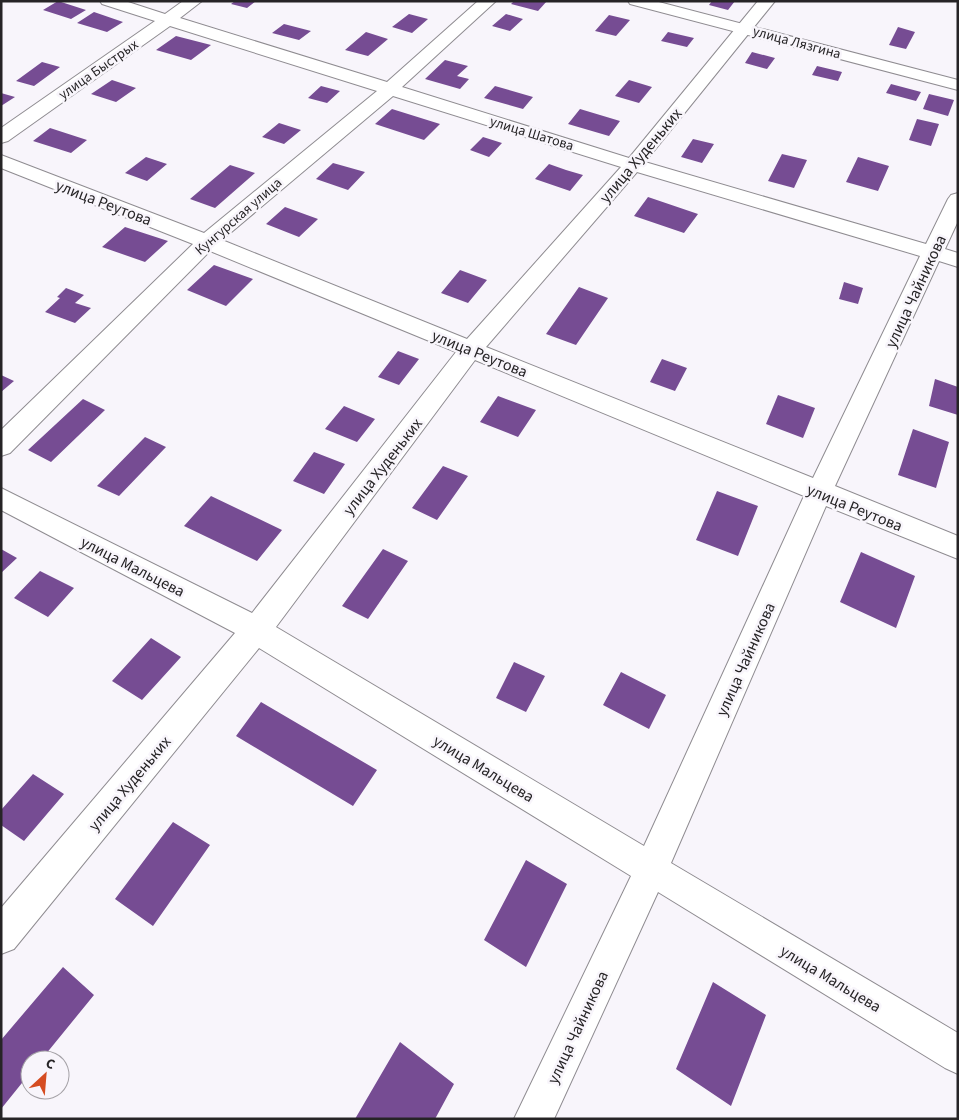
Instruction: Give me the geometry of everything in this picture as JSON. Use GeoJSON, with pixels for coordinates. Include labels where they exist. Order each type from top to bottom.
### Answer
{"type":"FeatureCollection","features":[{"type":"Feature","properties":{"kind":"street","name":"улица Шатова"},"geometry":{"type":"LineString","coordinates":[[108,1],[633,165],[945,257]]}},
{"type":"Feature","properties":{"kind":"street","name":"улица Быстрых"},"geometry":{"type":"LineString","coordinates":[[1,137],[194,1]]}},
{"type":"Feature","properties":{"kind":"street","name":"Кунгурская улица"},"geometry":{"type":"LineString","coordinates":[[1,446],[206,242],[390,88],[488,1]]}},
{"type":"Feature","properties":{"kind":"street","name":"улица Лязгина"},"geometry":{"type":"LineString","coordinates":[[636,1],[958,85]]}},
{"type":"Feature","properties":{"kind":"street","name":"улица Худеньких"},"geometry":{"type":"LineString","coordinates":[[1,936],[256,630],[471,349],[633,165],[767,1]]}},
{"type":"Feature","properties":{"kind":"street","name":"улица Реутова"},"geometry":{"type":"LineString","coordinates":[[1,161],[471,349],[958,548]]}},
{"type":"Feature","properties":{"kind":"street","name":"улица Чайникова"},"geometry":{"type":"LineString","coordinates":[[534,1119],[651,870],[819,492],[945,257],[958,198]]}},
{"type":"Feature","properties":{"kind":"street","name":"улица Мальцева"},"geometry":{"type":"LineString","coordinates":[[1,498],[256,630],[958,1055]]}},
{"type":"Feature","properties":{"kind":"building"},"geometry":{"type":"Polygon","coordinates":[[[58,1],[86,10],[71,19],[43,10],[58,1]]]}},
{"type":"Feature","properties":{"kind":"building"},"geometry":{"type":"Polygon","coordinates":[[[235,1],[256,1],[247,8],[231,4],[235,1]]]}},
{"type":"Feature","properties":{"kind":"building"},"geometry":{"type":"Polygon","coordinates":[[[514,1],[547,1],[538,11],[511,4],[514,1]]]}},
{"type":"Feature","properties":{"kind":"building"},"geometry":{"type":"Polygon","coordinates":[[[712,1],[735,1],[728,10],[709,5],[712,1]]]}},
{"type":"Feature","properties":{"kind":"building"},"geometry":{"type":"Polygon","coordinates":[[[94,12],[123,22],[107,32],[77,23],[94,12]]]}},
{"type":"Feature","properties":{"kind":"building"},"geometry":{"type":"Polygon","coordinates":[[[409,14],[428,19],[412,33],[392,27],[409,14]]]}},
{"type":"Feature","properties":{"kind":"building"},"geometry":{"type":"Polygon","coordinates":[[[506,14],[523,19],[510,31],[492,26],[506,14]]]}},
{"type":"Feature","properties":{"kind":"building"},"geometry":{"type":"Polygon","coordinates":[[[609,15],[630,20],[616,36],[595,31],[609,15]]]}},
{"type":"Feature","properties":{"kind":"building"},"geometry":{"type":"Polygon","coordinates":[[[284,24],[311,31],[299,40],[272,33],[284,24]]]}},
{"type":"Feature","properties":{"kind":"building"},"geometry":{"type":"Polygon","coordinates":[[[898,27],[915,32],[906,49],[889,45],[898,27]]]}},
{"type":"Feature","properties":{"kind":"building"},"geometry":{"type":"Polygon","coordinates":[[[366,32],[388,39],[368,56],[345,50],[366,32]]]}},
{"type":"Feature","properties":{"kind":"building"},"geometry":{"type":"Polygon","coordinates":[[[668,32],[694,38],[687,47],[661,41],[668,32]]]}},
{"type":"Feature","properties":{"kind":"building"},"geometry":{"type":"Polygon","coordinates":[[[176,36],[211,45],[191,60],[156,50],[176,36]]]}},
{"type":"Feature","properties":{"kind":"building"},"geometry":{"type":"Polygon","coordinates":[[[752,52],[775,58],[767,69],[745,63],[752,52]]]}},
{"type":"Feature","properties":{"kind":"building"},"geometry":{"type":"Polygon","coordinates":[[[445,60],[468,66],[457,76],[469,79],[460,89],[425,79],[445,60]]]}},
{"type":"Feature","properties":{"kind":"building"},"geometry":{"type":"Polygon","coordinates":[[[42,62],[60,67],[34,86],[16,81],[42,62]]]}},
{"type":"Feature","properties":{"kind":"building"},"geometry":{"type":"Polygon","coordinates":[[[817,66],[842,72],[838,81],[812,75],[817,66]]]}},
{"type":"Feature","properties":{"kind":"building"},"geometry":{"type":"Polygon","coordinates":[[[112,80],[136,88],[116,102],[91,94],[112,80]]]}},
{"type":"Feature","properties":{"kind":"building"},"geometry":{"type":"Polygon","coordinates":[[[629,80],[652,87],[639,103],[615,96],[629,80]]]}},
{"type":"Feature","properties":{"kind":"building"},"geometry":{"type":"Polygon","coordinates":[[[891,84],[921,92],[916,101],[886,93],[891,84]]]}},
{"type":"Feature","properties":{"kind":"building"},"geometry":{"type":"Polygon","coordinates":[[[321,86],[340,91],[327,103],[308,98],[321,86]]]}},
{"type":"Feature","properties":{"kind":"building"},"geometry":{"type":"Polygon","coordinates":[[[495,86],[533,97],[523,109],[484,98],[495,86]]]}},
{"type":"Feature","properties":{"kind":"building"},"geometry":{"type":"Polygon","coordinates":[[[1,93],[15,97],[1,106],[1,93]]]}},
{"type":"Feature","properties":{"kind":"building"},"geometry":{"type":"Polygon","coordinates":[[[929,94],[954,100],[948,116],[923,109],[929,94]]]}},
{"type":"Feature","properties":{"kind":"building"},"geometry":{"type":"Polygon","coordinates":[[[392,109],[440,124],[424,140],[375,124],[392,109]]]}},
{"type":"Feature","properties":{"kind":"building"},"geometry":{"type":"Polygon","coordinates":[[[580,109],[620,121],[609,136],[568,124],[580,109]]]}},
{"type":"Feature","properties":{"kind":"building"},"geometry":{"type":"Polygon","coordinates":[[[917,119],[939,124],[931,146],[909,140],[917,119]]]}},
{"type":"Feature","properties":{"kind":"building"},"geometry":{"type":"Polygon","coordinates":[[[279,123],[301,130],[284,144],[262,137],[279,123]]]}},
{"type":"Feature","properties":{"kind":"building"},"geometry":{"type":"Polygon","coordinates":[[[50,128],[87,140],[71,153],[33,141],[50,128]]]}},
{"type":"Feature","properties":{"kind":"building"},"geometry":{"type":"Polygon","coordinates":[[[483,137],[502,143],[489,157],[470,150],[483,137]]]}},
{"type":"Feature","properties":{"kind":"building"},"geometry":{"type":"Polygon","coordinates":[[[693,139],[714,144],[702,163],[681,157],[693,139]]]}},
{"type":"Feature","properties":{"kind":"building"},"geometry":{"type":"Polygon","coordinates":[[[782,154],[807,160],[794,188],[768,181],[782,154]]]}},
{"type":"Feature","properties":{"kind":"building"},"geometry":{"type":"Polygon","coordinates":[[[146,157],[167,164],[147,181],[125,173],[146,157]]]}},
{"type":"Feature","properties":{"kind":"building"},"geometry":{"type":"Polygon","coordinates":[[[858,157],[889,166],[878,191],[846,182],[858,157]]]}},
{"type":"Feature","properties":{"kind":"building"},"geometry":{"type":"Polygon","coordinates":[[[333,163],[365,172],[348,190],[316,179],[333,163]]]}},
{"type":"Feature","properties":{"kind":"building"},"geometry":{"type":"Polygon","coordinates":[[[549,164],[583,175],[570,191],[535,179],[549,164]]]}},
{"type":"Feature","properties":{"kind":"building"},"geometry":{"type":"Polygon","coordinates":[[[230,165],[255,173],[215,208],[190,199],[230,165]]]}},
{"type":"Feature","properties":{"kind":"building"},"geometry":{"type":"Polygon","coordinates":[[[648,197],[698,214],[684,233],[634,216],[648,197]]]}},
{"type":"Feature","properties":{"kind":"building"},"geometry":{"type":"Polygon","coordinates":[[[285,207],[318,219],[299,237],[266,224],[285,207]]]}},
{"type":"Feature","properties":{"kind":"building"},"geometry":{"type":"Polygon","coordinates":[[[125,227],[168,241],[145,262],[102,247],[125,227]]]}},
{"type":"Feature","properties":{"kind":"building"},"geometry":{"type":"Polygon","coordinates":[[[214,265],[253,279],[226,306],[187,290],[214,265]]]}},
{"type":"Feature","properties":{"kind":"building"},"geometry":{"type":"Polygon","coordinates":[[[460,270],[487,280],[468,303],[441,293],[460,270]]]}},
{"type":"Feature","properties":{"kind":"building"},"geometry":{"type":"Polygon","coordinates":[[[844,282],[863,288],[858,304],[839,299],[844,282]]]}},
{"type":"Feature","properties":{"kind":"building"},"geometry":{"type":"Polygon","coordinates":[[[579,287],[608,298],[576,345],[546,334],[579,287]]]}},
{"type":"Feature","properties":{"kind":"building"},"geometry":{"type":"Polygon","coordinates":[[[66,288],[84,295],[75,303],[91,308],[75,323],[45,312],[60,298],[57,297],[66,288]]]}},
{"type":"Feature","properties":{"kind":"building"},"geometry":{"type":"Polygon","coordinates":[[[398,351],[419,359],[399,385],[378,377],[398,351]]]}},
{"type":"Feature","properties":{"kind":"building"},"geometry":{"type":"Polygon","coordinates":[[[662,359],[687,368],[675,391],[650,382],[662,359]]]}},
{"type":"Feature","properties":{"kind":"building"},"geometry":{"type":"Polygon","coordinates":[[[1,375],[14,381],[1,392],[1,375]]]}},
{"type":"Feature","properties":{"kind":"building"},"geometry":{"type":"Polygon","coordinates":[[[935,379],[958,387],[958,415],[929,406],[935,379]]]}},
{"type":"Feature","properties":{"kind":"building"},"geometry":{"type":"Polygon","coordinates":[[[778,395],[815,408],[803,438],[766,424],[778,395]]]}},
{"type":"Feature","properties":{"kind":"building"},"geometry":{"type":"Polygon","coordinates":[[[498,396],[536,410],[518,437],[480,422],[498,396]]]}},
{"type":"Feature","properties":{"kind":"building"},"geometry":{"type":"Polygon","coordinates":[[[83,399],[105,410],[51,462],[28,450],[83,399]]]}},
{"type":"Feature","properties":{"kind":"building"},"geometry":{"type":"Polygon","coordinates":[[[344,406],[375,419],[357,442],[325,429],[344,406]]]}},
{"type":"Feature","properties":{"kind":"building"},"geometry":{"type":"Polygon","coordinates":[[[913,429],[949,442],[936,488],[898,475],[913,429]]]}},
{"type":"Feature","properties":{"kind":"building"},"geometry":{"type":"Polygon","coordinates":[[[145,437],[166,447],[119,496],[97,486],[145,437]]]}},
{"type":"Feature","properties":{"kind":"building"},"geometry":{"type":"Polygon","coordinates":[[[314,452],[345,464],[324,494],[293,481],[314,452]]]}},
{"type":"Feature","properties":{"kind":"building"},"geometry":{"type":"Polygon","coordinates":[[[443,466],[468,476],[437,520],[412,508],[443,466]]]}},
{"type":"Feature","properties":{"kind":"building"},"geometry":{"type":"Polygon","coordinates":[[[717,491],[758,506],[738,556],[696,540],[717,491]]]}},
{"type":"Feature","properties":{"kind":"building"},"geometry":{"type":"Polygon","coordinates":[[[211,496],[282,530],[257,561],[184,526],[211,496]]]}},
{"type":"Feature","properties":{"kind":"building"},"geometry":{"type":"Polygon","coordinates":[[[1,549],[17,558],[1,573],[1,549]]]}},
{"type":"Feature","properties":{"kind":"building"},"geometry":{"type":"Polygon","coordinates":[[[383,549],[408,561],[368,619],[342,606],[383,549]]]}},
{"type":"Feature","properties":{"kind":"building"},"geometry":{"type":"Polygon","coordinates":[[[861,552],[915,576],[896,628],[840,602],[861,552]]]}},
{"type":"Feature","properties":{"kind":"building"},"geometry":{"type":"Polygon","coordinates":[[[40,571],[74,588],[48,617],[14,598],[40,571]]]}},
{"type":"Feature","properties":{"kind":"building"},"geometry":{"type":"Polygon","coordinates":[[[151,638],[181,657],[142,700],[112,681],[151,638]]]}},
{"type":"Feature","properties":{"kind":"building"},"geometry":{"type":"Polygon","coordinates":[[[514,662],[545,676],[526,712],[496,698],[514,662]]]}},
{"type":"Feature","properties":{"kind":"building"},"geometry":{"type":"Polygon","coordinates":[[[621,672],[666,695],[649,729],[603,705],[621,672]]]}},
{"type":"Feature","properties":{"kind":"building"},"geometry":{"type":"Polygon","coordinates":[[[261,702],[377,770],[353,806],[236,736],[261,702]]]}},
{"type":"Feature","properties":{"kind":"building"},"geometry":{"type":"Polygon","coordinates":[[[33,774],[64,794],[24,841],[1,825],[1,810],[33,774]]]}},
{"type":"Feature","properties":{"kind":"building"},"geometry":{"type":"Polygon","coordinates":[[[173,822],[210,845],[153,926],[115,899],[173,822]]]}},
{"type":"Feature","properties":{"kind":"building"},"geometry":{"type":"Polygon","coordinates":[[[526,860],[567,884],[526,967],[484,940],[526,860]]]}},
{"type":"Feature","properties":{"kind":"building"},"geometry":{"type":"Polygon","coordinates":[[[63,967],[94,995],[49,1050],[20,1050],[20,1085],[1,1109],[1,1040],[63,967]]]}},
{"type":"Feature","properties":{"kind":"building"},"geometry":{"type":"Polygon","coordinates":[[[713,982],[766,1015],[731,1106],[676,1069],[713,982]]]}},
{"type":"Feature","properties":{"kind":"building"},"geometry":{"type":"Polygon","coordinates":[[[400,1042],[454,1084],[435,1119],[355,1119],[400,1042]]]}}]}
